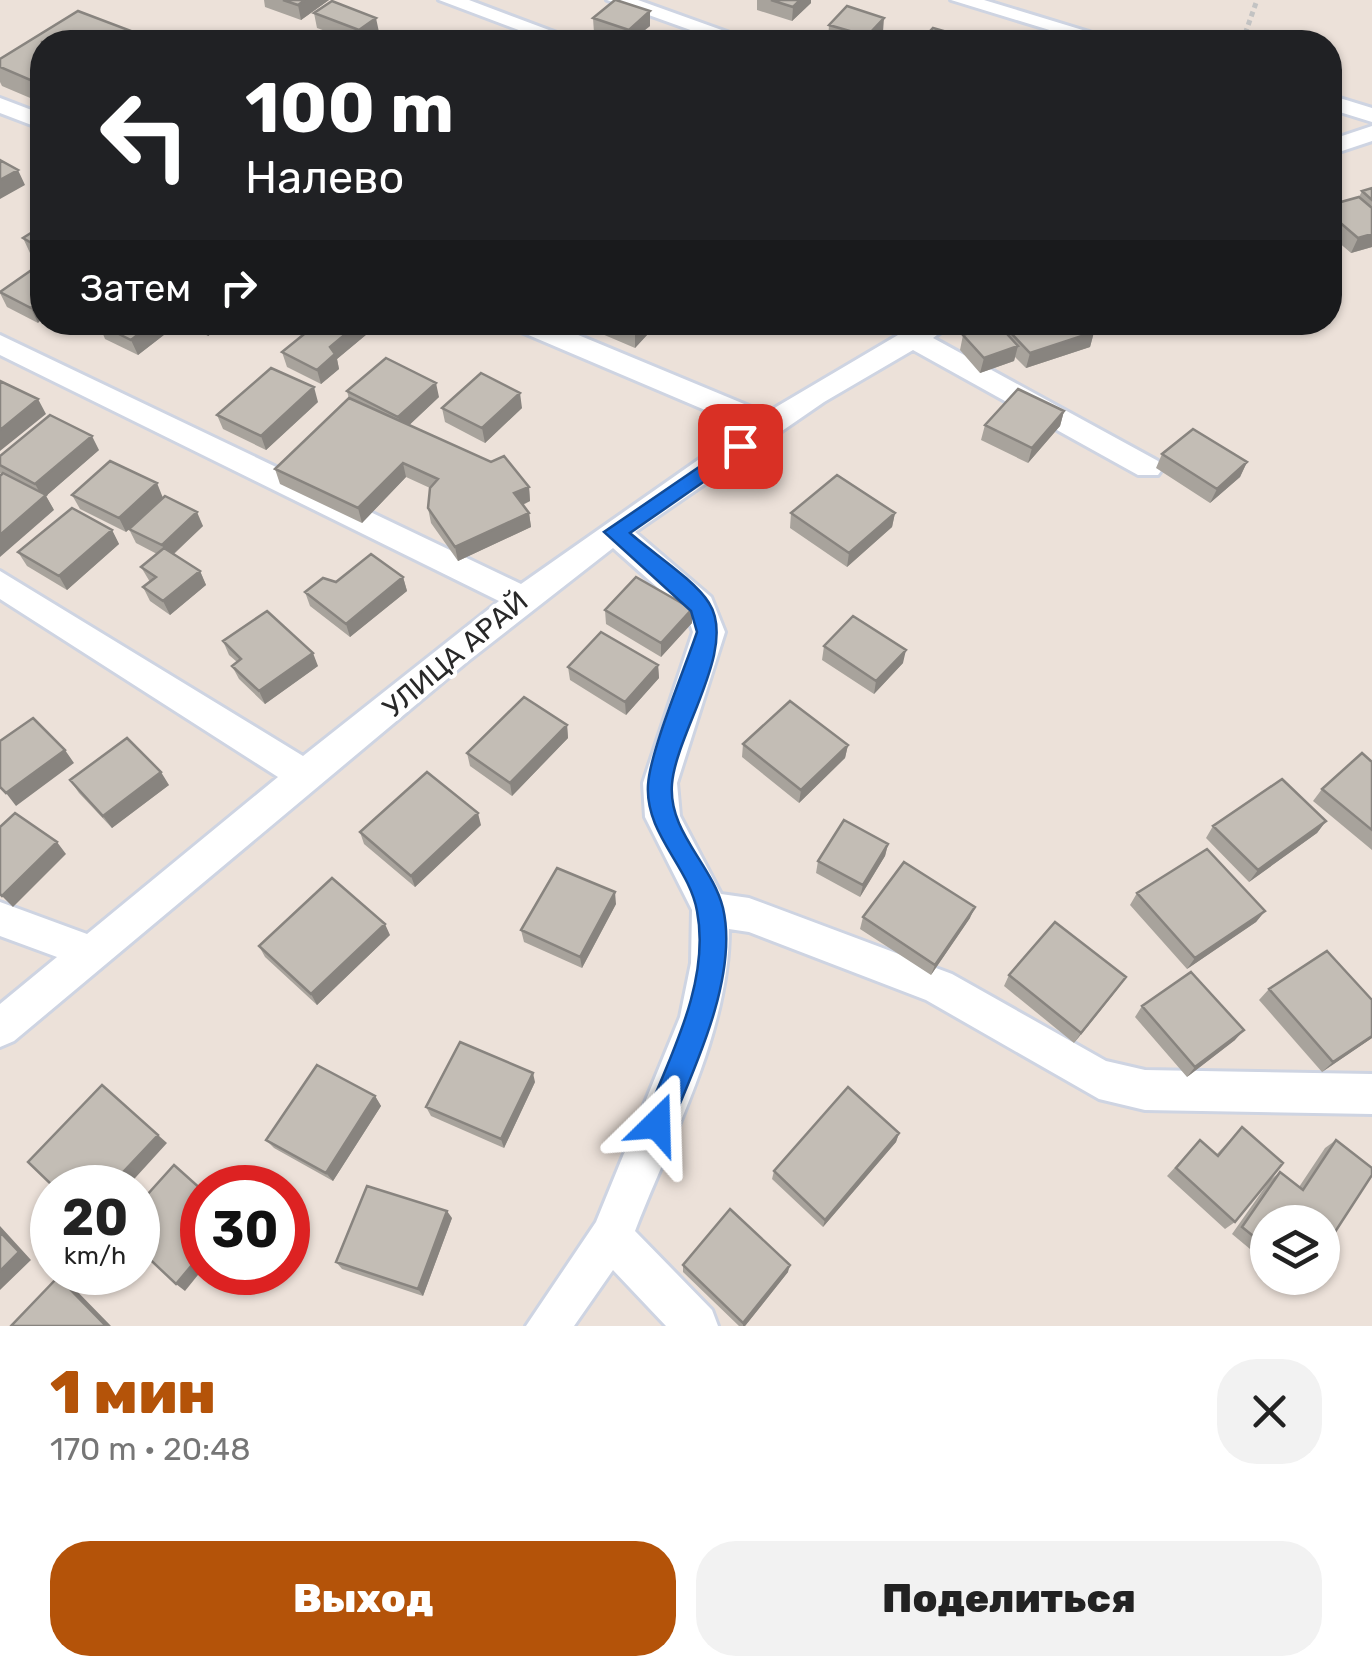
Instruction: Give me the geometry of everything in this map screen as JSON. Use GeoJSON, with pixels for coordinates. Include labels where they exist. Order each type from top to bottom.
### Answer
{"type":"FeatureCollection","features":[{"type":"Feature","properties":{"kind":"street"},"geometry":{"type":"LineString","coordinates":[[449,0],[535,30]]}},
{"type":"Feature","properties":{"kind":"street"},"geometry":{"type":"LineString","coordinates":[[617,0],[708,30]]}},
{"type":"Feature","properties":{"kind":"street"},"geometry":{"type":"LineString","coordinates":[[960,0],[1068,30]]}},
{"type":"Feature","properties":{"kind":"street"},"geometry":{"type":"LineString","coordinates":[[0,105],[30,117]]}},
{"type":"Feature","properties":{"kind":"street"},"geometry":{"type":"LineString","coordinates":[[1342,106],[1372,115]]}},
{"type":"Feature","properties":{"kind":"street"},"geometry":{"type":"LineString","coordinates":[[1342,144],[1372,133]]}},
{"type":"Feature","properties":{"kind":"street"},"geometry":{"type":"LineString","coordinates":[[552,335],[769,426]]}},
{"type":"Feature","properties":{"kind":"street","name":"УЛИЦА АРАЙ"},"geometry":{"type":"LineString","coordinates":[[0,1028],[520,598],[769,426],[919,335]]}},
{"type":"Feature","properties":{"kind":"street"},"geometry":{"type":"LineString","coordinates":[[931,335],[957,366],[1148,468]]}},
{"type":"Feature","properties":{"kind":"street"},"geometry":{"type":"LineString","coordinates":[[0,344],[520,598]]}},
{"type":"Feature","properties":{"kind":"street"},"geometry":{"type":"LineString","coordinates":[[548,1326],[611,1237],[699,1017],[710,963],[710,909],[663,817],[660,783],[708,632],[700,606],[615,532]]}},
{"type":"Feature","properties":{"kind":"street"},"geometry":{"type":"LineString","coordinates":[[0,583],[308,777]]}},
{"type":"Feature","properties":{"kind":"street"},"geometry":{"type":"LineString","coordinates":[[710,909],[748,915],[939,987],[1099,1079],[1145,1090],[1372,1094]]}},
{"type":"Feature","properties":{"kind":"street"},"geometry":{"type":"LineString","coordinates":[[0,919],[92,954]]}},
{"type":"Feature","properties":{"kind":"street"},"geometry":{"type":"LineString","coordinates":[[611,1237],[696,1326]]}},
{"type":"Feature","properties":{"kind":"path"},"geometry":{"type":"LineString","coordinates":[[1249,30],[1257,0]]}},
{"type":"Feature","properties":{"kind":"building"},"geometry":{"type":"Polygon","coordinates":[[[615,0],[650,11],[629,30],[593,18],[615,0]]]}},
{"type":"Feature","properties":{"kind":"building"},"geometry":{"type":"Polygon","coordinates":[[[771,0],[800,0],[793,7],[771,0]]]}},
{"type":"Feature","properties":{"kind":"building"},"geometry":{"type":"Polygon","coordinates":[[[332,1],[376,18],[359,30],[314,13],[332,1]]]}},
{"type":"Feature","properties":{"kind":"building"},"geometry":{"type":"Polygon","coordinates":[[[847,6],[884,18],[873,30],[846,30],[829,25],[847,6]]]}},
{"type":"Feature","properties":{"kind":"building"},"geometry":{"type":"Polygon","coordinates":[[[78,11],[128,30],[47,30],[78,11]]]}},
{"type":"Feature","properties":{"kind":"building"},"geometry":{"type":"Polygon","coordinates":[[[30,41],[30,80],[0,67],[0,59],[30,41]]]}},
{"type":"Feature","properties":{"kind":"building"},"geometry":{"type":"Polygon","coordinates":[[[0,160],[18,170],[0,180],[0,160]]]}},
{"type":"Feature","properties":{"kind":"building"},"geometry":{"type":"Polygon","coordinates":[[[1359,197],[1372,208],[1372,234],[1358,238],[1342,224],[1342,202],[1359,197]]]}},
{"type":"Feature","properties":{"kind":"building"},"geometry":{"type":"Polygon","coordinates":[[[30,271],[30,307],[0,292],[30,271]]]}},
{"type":"Feature","properties":{"kind":"building"},"geometry":{"type":"Polygon","coordinates":[[[303,335],[344,335],[330,347],[335,354],[317,370],[282,352],[303,335]]]}},
{"type":"Feature","properties":{"kind":"building"},"geometry":{"type":"Polygon","coordinates":[[[963,335],[1008,335],[1018,346],[984,358],[963,335]]]}},
{"type":"Feature","properties":{"kind":"building"},"geometry":{"type":"Polygon","coordinates":[[[1013,335],[1085,335],[1030,353],[1013,335]]]}},
{"type":"Feature","properties":{"kind":"building"},"geometry":{"type":"Polygon","coordinates":[[[386,358],[436,383],[398,417],[347,391],[386,358]]]}},
{"type":"Feature","properties":{"kind":"building"},"geometry":{"type":"Polygon","coordinates":[[[271,368],[314,387],[261,436],[217,415],[271,368]]]}},
{"type":"Feature","properties":{"kind":"building"},"geometry":{"type":"Polygon","coordinates":[[[481,373],[520,393],[482,428],[442,408],[481,373]]]}},
{"type":"Feature","properties":{"kind":"building"},"geometry":{"type":"Polygon","coordinates":[[[0,381],[38,399],[0,430],[0,381]]]}},
{"type":"Feature","properties":{"kind":"building"},"geometry":{"type":"Polygon","coordinates":[[[1018,389],[1064,411],[1032,448],[985,425],[1018,389]]]}},
{"type":"Feature","properties":{"kind":"building"},"geometry":{"type":"Polygon","coordinates":[[[349,398],[491,462],[504,456],[529,487],[514,493],[529,513],[455,547],[428,508],[430,488],[438,479],[403,463],[358,508],[275,469],[349,398]]]}},
{"type":"Feature","properties":{"kind":"building"},"geometry":{"type":"Polygon","coordinates":[[[50,415],[92,436],[35,484],[0,465],[0,456],[50,415]]]}},
{"type":"Feature","properties":{"kind":"building"},"geometry":{"type":"Polygon","coordinates":[[[1193,429],[1247,462],[1217,489],[1162,454],[1193,429]]]}},
{"type":"Feature","properties":{"kind":"building"},"geometry":{"type":"Polygon","coordinates":[[[110,461],[157,483],[119,518],[72,495],[110,461]]]}},
{"type":"Feature","properties":{"kind":"building"},"geometry":{"type":"Polygon","coordinates":[[[3,473],[46,495],[0,535],[0,476],[3,473]]]}},
{"type":"Feature","properties":{"kind":"building"},"geometry":{"type":"Polygon","coordinates":[[[837,475],[895,513],[849,553],[791,513],[837,475]]]}},
{"type":"Feature","properties":{"kind":"building"},"geometry":{"type":"Polygon","coordinates":[[[165,496],[197,512],[162,545],[129,529],[165,496]]]}},
{"type":"Feature","properties":{"kind":"building"},"geometry":{"type":"Polygon","coordinates":[[[72,508],[112,530],[59,576],[18,552],[72,508]]]}},
{"type":"Feature","properties":{"kind":"building"},"geometry":{"type":"Polygon","coordinates":[[[164,548],[200,571],[163,601],[143,587],[156,577],[141,567],[164,548]]]}},
{"type":"Feature","properties":{"kind":"building"},"geometry":{"type":"Polygon","coordinates":[[[371,554],[403,577],[346,624],[305,592],[323,578],[336,582],[371,554]]]}},
{"type":"Feature","properties":{"kind":"building"},"geometry":{"type":"Polygon","coordinates":[[[636,577],[692,609],[661,643],[605,610],[636,577]]]}},
{"type":"Feature","properties":{"kind":"building"},"geometry":{"type":"Polygon","coordinates":[[[267,611],[313,653],[259,691],[232,666],[241,659],[223,641],[267,611]]]}},
{"type":"Feature","properties":{"kind":"building"},"geometry":{"type":"Polygon","coordinates":[[[853,616],[906,650],[876,681],[824,646],[853,616]]]}},
{"type":"Feature","properties":{"kind":"building"},"geometry":{"type":"Polygon","coordinates":[[[601,632],[658,665],[625,702],[568,667],[601,632]]]}},
{"type":"Feature","properties":{"kind":"building"},"geometry":{"type":"Polygon","coordinates":[[[524,697],[567,725],[510,783],[467,753],[524,697]]]}},
{"type":"Feature","properties":{"kind":"building"},"geometry":{"type":"Polygon","coordinates":[[[790,701],[848,745],[801,790],[743,744],[790,701]]]}},
{"type":"Feature","properties":{"kind":"building"},"geometry":{"type":"Polygon","coordinates":[[[33,718],[65,750],[6,793],[0,787],[0,741],[33,718]]]}},
{"type":"Feature","properties":{"kind":"building"},"geometry":{"type":"Polygon","coordinates":[[[127,738],[161,772],[103,816],[70,780],[127,738]]]}},
{"type":"Feature","properties":{"kind":"building"},"geometry":{"type":"Polygon","coordinates":[[[1362,753],[1372,762],[1372,830],[1322,789],[1362,753]]]}},
{"type":"Feature","properties":{"kind":"building"},"geometry":{"type":"Polygon","coordinates":[[[427,772],[478,813],[411,876],[360,832],[427,772]]]}},
{"type":"Feature","properties":{"kind":"building"},"geometry":{"type":"Polygon","coordinates":[[[1282,779],[1326,821],[1258,870],[1213,826],[1282,779]]]}},
{"type":"Feature","properties":{"kind":"building"},"geometry":{"type":"Polygon","coordinates":[[[15,813],[57,842],[2,896],[0,827],[15,813]]]}},
{"type":"Feature","properties":{"kind":"building"},"geometry":{"type":"Polygon","coordinates":[[[844,820],[888,844],[863,885],[818,861],[844,820]]]}},
{"type":"Feature","properties":{"kind":"building"},"geometry":{"type":"Polygon","coordinates":[[[1207,849],[1265,911],[1195,958],[1137,893],[1207,849]]]}},
{"type":"Feature","properties":{"kind":"building"},"geometry":{"type":"Polygon","coordinates":[[[904,862],[975,907],[935,965],[863,917],[904,862]]]}},
{"type":"Feature","properties":{"kind":"building"},"geometry":{"type":"Polygon","coordinates":[[[557,868],[615,892],[580,957],[521,930],[557,868]]]}},
{"type":"Feature","properties":{"kind":"building"},"geometry":{"type":"Polygon","coordinates":[[[332,878],[385,924],[311,994],[259,946],[332,878]]]}},
{"type":"Feature","properties":{"kind":"building"},"geometry":{"type":"Polygon","coordinates":[[[1055,922],[1126,977],[1081,1033],[1009,975],[1055,922]]]}},
{"type":"Feature","properties":{"kind":"building"},"geometry":{"type":"Polygon","coordinates":[[[1327,951],[1372,1000],[1372,1036],[1333,1062],[1269,989],[1327,951]]]}},
{"type":"Feature","properties":{"kind":"building"},"geometry":{"type":"Polygon","coordinates":[[[1191,972],[1244,1030],[1195,1067],[1142,1006],[1191,972]]]}},
{"type":"Feature","properties":{"kind":"building"},"geometry":{"type":"Polygon","coordinates":[[[460,1042],[533,1073],[501,1139],[426,1107],[460,1042]]]}},
{"type":"Feature","properties":{"kind":"building"},"geometry":{"type":"Polygon","coordinates":[[[317,1065],[375,1096],[326,1173],[266,1140],[317,1065]]]}},
{"type":"Feature","properties":{"kind":"building"},"geometry":{"type":"Polygon","coordinates":[[[102,1085],[158,1135],[130,1165],[28,1162],[102,1085]]]}},
{"type":"Feature","properties":{"kind":"building"},"geometry":{"type":"Polygon","coordinates":[[[848,1087],[899,1133],[825,1220],[774,1171],[848,1087]]]}},
{"type":"Feature","properties":{"kind":"building"},"geometry":{"type":"Polygon","coordinates":[[[1242,1127],[1283,1163],[1235,1222],[1176,1168],[1200,1140],[1218,1156],[1242,1127]]]}},
{"type":"Feature","properties":{"kind":"building"},"geometry":{"type":"Polygon","coordinates":[[[1336,1140],[1372,1168],[1372,1175],[1340,1224],[1340,1205],[1257,1205],[1280,1172],[1303,1190],[1336,1140]]]}},
{"type":"Feature","properties":{"kind":"building"},"geometry":{"type":"Polygon","coordinates":[[[174,1165],[180,1170],[180,1279],[176,1284],[160,1269],[160,1181],[174,1165]]]}},
{"type":"Feature","properties":{"kind":"building"},"geometry":{"type":"Polygon","coordinates":[[[367,1186],[447,1211],[418,1289],[336,1262],[367,1186]]]}},
{"type":"Feature","properties":{"kind":"building"},"geometry":{"type":"Polygon","coordinates":[[[730,1209],[790,1265],[743,1323],[683,1265],[730,1209]]]}},
{"type":"Feature","properties":{"kind":"building"},"geometry":{"type":"Polygon","coordinates":[[[1250,1215],[1250,1233],[1242,1227],[1250,1215]]]}},
{"type":"Feature","properties":{"kind":"building"},"geometry":{"type":"Polygon","coordinates":[[[0,1232],[19,1252],[0,1271],[0,1232]]]}},
{"type":"Feature","properties":{"kind":"building"},"geometry":{"type":"Polygon","coordinates":[[[41,1295],[76,1295],[106,1326],[11,1326],[41,1295]]]}},
{"type":"Feature","properties":{"kind":"route"},"geometry":{"type":"LineString","coordinates":[[657,1124],[699,1017],[710,963],[710,909],[663,817],[660,783],[708,632],[700,606],[615,532],[740,446]]}}]}
